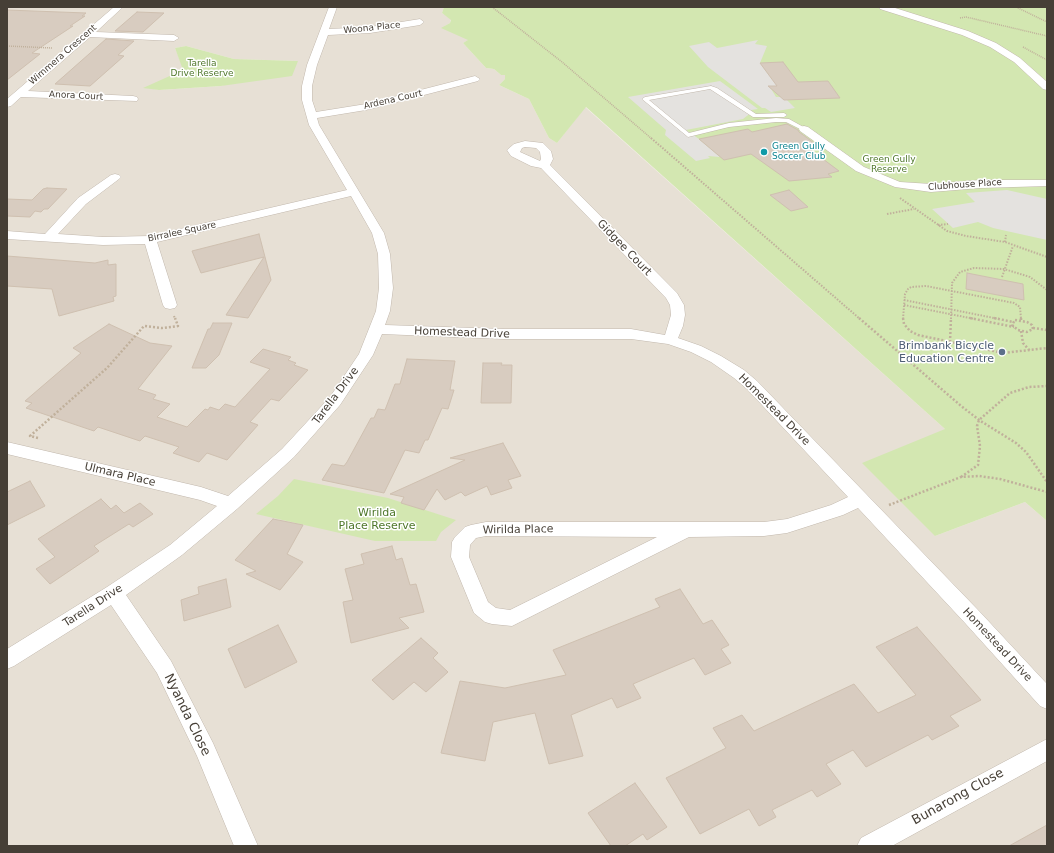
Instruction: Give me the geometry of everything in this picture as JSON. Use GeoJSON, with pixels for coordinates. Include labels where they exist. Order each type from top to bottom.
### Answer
{"type":"FeatureCollection","features":[{"type":"Feature","properties":{"kind":"street","name":"Wimmera Crescent"},"geometry":{"type":"LineString","coordinates":[[7,104],[119,7]]}},
{"type":"Feature","properties":{"kind":"street","name":"Tarella Drive"},"geometry":{"type":"LineString","coordinates":[[7,660],[114,593],[176,550],[231,504],[288,453],[335,401],[366,355],[383,311],[386,288],[384,254],[378,233],[319,136],[311,116],[307,100],[307,86],[312,66],[333,7]]}},
{"type":"Feature","properties":{"kind":"street"},"geometry":{"type":"LineString","coordinates":[[883,7],[946,27],[993,45],[1017,60],[1047,87]]}},
{"type":"Feature","properties":{"kind":"street","name":"Woona Place"},"geometry":{"type":"LineString","coordinates":[[324,32],[370,30],[420,22]]}},
{"type":"Feature","properties":{"kind":"street"},"geometry":{"type":"LineString","coordinates":[[88,34],[174,38]]}},
{"type":"Feature","properties":{"kind":"street","name":"Ardena Court"},"geometry":{"type":"LineString","coordinates":[[311,116],[366,107],[475,79]]}},
{"type":"Feature","properties":{"kind":"street","name":"Anora Court"},"geometry":{"type":"LineString","coordinates":[[19,94],[133,99]]}},
{"type":"Feature","properties":{"kind":"street","name":"Clubhouse Place"},"geometry":{"type":"LineString","coordinates":[[804,129],[860,169],[899,185],[931,188],[980,184],[1047,183]]}},
{"type":"Feature","properties":{"kind":"street","name":"Gidgee Court"},"geometry":{"type":"LineString","coordinates":[[544,165],[672,296],[677,305],[678,315],[676,326],[670,340]]}},
{"type":"Feature","properties":{"kind":"street"},"geometry":{"type":"LineString","coordinates":[[48,238],[82,201],[115,177]]}},
{"type":"Feature","properties":{"kind":"street","name":"Birralee Square"},"geometry":{"type":"LineString","coordinates":[[7,235],[111,241],[150,240],[354,192]]}},
{"type":"Feature","properties":{"kind":"street"},"geometry":{"type":"LineString","coordinates":[[150,240],[170,305]]}},
{"type":"Feature","properties":{"kind":"street","name":"Homestead Drive"},"geometry":{"type":"LineString","coordinates":[[377,329],[496,334],[631,334],[670,340],[696,349],[716,359],[739,374],[752,385],[1047,699]]}},
{"type":"Feature","properties":{"kind":"street","name":"Ulmara Place"},"geometry":{"type":"LineString","coordinates":[[7,448],[201,494],[231,504]]}},
{"type":"Feature","properties":{"kind":"street","name":"Wirilda Place"},"geometry":{"type":"LineString","coordinates":[[687,530],[512,618],[492,616],[481,607],[460,557],[461,542],[471,532],[486,529],[746,530],[787,526],[837,510],[866,505]]}},
{"type":"Feature","properties":{"kind":"street","name":"Nyanda Close"},"geometry":{"type":"LineString","coordinates":[[114,593],[164,667],[205,750],[246,846]]}},
{"type":"Feature","properties":{"kind":"street","name":"Bunarong Close"},"geometry":{"type":"LineString","coordinates":[[869,846],[1047,749]]}},
{"type":"Feature","properties":{"kind":"lane"},"geometry":{"type":"LineString","coordinates":[[711,87],[716,89],[751,115],[762,117],[786,115],[804,129],[791,122],[776,120],[729,125],[688,135],[645,99],[711,87]]}},
{"type":"Feature","properties":{"kind":"path"},"geometry":{"type":"LineString","coordinates":[[492,7],[562,62],[978,420],[1016,443],[1026,452],[1047,482]]}},
{"type":"Feature","properties":{"kind":"path"},"geometry":{"type":"LineString","coordinates":[[1016,7],[1047,22]]}},
{"type":"Feature","properties":{"kind":"path"},"geometry":{"type":"LineString","coordinates":[[958,19],[966,17],[1047,36]]}},
{"type":"Feature","properties":{"kind":"path"},"geometry":{"type":"LineString","coordinates":[[7,46],[53,48]]}},
{"type":"Feature","properties":{"kind":"path"},"geometry":{"type":"LineString","coordinates":[[899,185],[895,192],[946,231],[966,236],[1005,242],[1047,257]]}},
{"type":"Feature","properties":{"kind":"path"},"geometry":{"type":"LineString","coordinates":[[887,214],[915,208]]}},
{"type":"Feature","properties":{"kind":"path"},"geometry":{"type":"LineString","coordinates":[[938,225],[948,224]]}},
{"type":"Feature","properties":{"kind":"path"},"geometry":{"type":"LineString","coordinates":[[1005,242],[1006,235]]}},
{"type":"Feature","properties":{"kind":"path"},"geometry":{"type":"LineString","coordinates":[[1002,277],[1013,246]]}},
{"type":"Feature","properties":{"kind":"path"},"geometry":{"type":"LineString","coordinates":[[950,342],[950,309],[953,280],[960,272],[974,268],[1004,269],[1030,277],[1047,290]]}},
{"type":"Feature","properties":{"kind":"path"},"geometry":{"type":"LineString","coordinates":[[1021,320],[1020,309],[1017,304],[926,286],[915,286],[906,292],[904,300],[904,324],[910,331],[918,335],[1003,353],[1047,348]]}},
{"type":"Feature","properties":{"kind":"path"},"geometry":{"type":"LineString","coordinates":[[904,300],[1013,322],[1021,320],[1028,322],[1033,328],[1047,330]]}},
{"type":"Feature","properties":{"kind":"path"},"geometry":{"type":"LineString","coordinates":[[27,453],[41,438],[30,436],[107,368],[144,326],[162,328],[178,326],[170,305]]}},
{"type":"Feature","properties":{"kind":"path"},"geometry":{"type":"LineString","coordinates":[[904,305],[1014,326],[1021,331],[1030,332],[1033,328]]}},
{"type":"Feature","properties":{"kind":"path"},"geometry":{"type":"LineString","coordinates":[[1013,322],[1014,326]]}},
{"type":"Feature","properties":{"kind":"path"},"geometry":{"type":"LineString","coordinates":[[1021,331],[1023,343],[1030,351]]}},
{"type":"Feature","properties":{"kind":"path"},"geometry":{"type":"LineString","coordinates":[[961,477],[978,466],[980,446],[977,426],[978,420],[1010,393],[1029,387],[1047,386]]}},
{"type":"Feature","properties":{"kind":"path"},"geometry":{"type":"LineString","coordinates":[[866,505],[961,477],[979,476],[1000,479],[1047,492]]}},
{"type":"Feature","properties":{"kind":"shaded area"},"geometry":{"type":"Polygon","coordinates":[[[7,7],[444,7],[442,13],[451,19],[450,23],[445,26],[469,40],[463,43],[486,68],[494,69],[501,75],[505,75],[505,79],[499,85],[529,99],[549,138],[557,143],[585,107],[945,429],[935,536],[1025,502],[1047,521],[1047,846],[7,846],[7,7]],[[186,46],[175,48],[184,70],[149,88],[159,90],[221,86],[298,61],[234,59],[186,46]]]}},
{"type":"Feature","properties":{"kind":"shaded area"},"geometry":{"type":"Polygon","coordinates":[[[758,40],[755,44],[767,46],[760,63],[772,79],[776,79],[777,86],[770,87],[776,97],[784,97],[795,108],[771,112],[765,108],[762,108],[708,67],[689,46],[709,42],[717,48],[758,40]]]}},
{"type":"Feature","properties":{"kind":"shaded area"},"geometry":{"type":"Polygon","coordinates":[[[720,81],[758,109],[751,110],[752,112],[743,119],[686,130],[720,157],[708,156],[710,158],[696,161],[665,135],[666,130],[628,97],[720,81]]]}},
{"type":"Feature","properties":{"kind":"shaded area"},"geometry":{"type":"Polygon","coordinates":[[[1007,190],[1047,199],[1047,240],[993,228],[978,222],[953,228],[932,209],[975,202],[966,193],[1007,190]]]}},
{"type":"Feature","properties":{"kind":"green space","name":"Green Gully Reserve"},"geometry":{"type":"Polygon","coordinates":[[[444,7],[1047,7],[1047,521],[1025,502],[935,536],[862,463],[945,429],[586,107],[557,143],[549,138],[529,99],[499,85],[505,79],[505,75],[501,75],[494,69],[486,68],[463,43],[468,40],[441,28],[450,23],[451,20],[442,13],[444,7]]]}},
{"type":"Feature","properties":{"kind":"green space","name":"Tarella Drive Reserve"},"geometry":{"type":"Polygon","coordinates":[[[186,46],[234,59],[298,61],[292,76],[221,86],[159,90],[143,88],[183,70],[175,48],[186,46]]]}},
{"type":"Feature","properties":{"kind":"green space","name":"Wirilda Place Reserve"},"geometry":{"type":"Polygon","coordinates":[[[294,479],[388,498],[456,520],[441,532],[436,541],[375,541],[256,514],[278,496],[294,479]]]}},
{"type":"Feature","properties":{"kind":"building"},"geometry":{"type":"Polygon","coordinates":[[[7,10],[86,13],[82,16],[85,16],[70,26],[73,26],[32,53],[40,54],[7,80],[7,10]]]}},
{"type":"Feature","properties":{"kind":"building"},"geometry":{"type":"Polygon","coordinates":[[[137,12],[164,13],[143,32],[115,31],[137,12]]]}},
{"type":"Feature","properties":{"kind":"building"},"geometry":{"type":"Polygon","coordinates":[[[106,39],[134,41],[118,55],[124,56],[90,86],[55,84],[106,39]]]}},
{"type":"Feature","properties":{"kind":"building"},"geometry":{"type":"Polygon","coordinates":[[[783,62],[798,82],[828,81],[840,98],[784,100],[768,86],[777,86],[760,63],[783,62]]]}},
{"type":"Feature","properties":{"kind":"building","name":"Green Gully Soccer Club"},"geometry":{"type":"Polygon","coordinates":[[[787,124],[798,130],[821,148],[811,150],[839,171],[828,174],[832,177],[789,181],[751,154],[724,160],[699,139],[748,129],[752,132],[787,124]]]}},
{"type":"Feature","properties":{"kind":"building"},"geometry":{"type":"Polygon","coordinates":[[[43,189],[67,189],[48,209],[44,209],[41,212],[35,211],[30,217],[7,216],[7,199],[32,200],[43,189]]]}},
{"type":"Feature","properties":{"kind":"building"},"geometry":{"type":"Polygon","coordinates":[[[789,190],[808,207],[791,211],[770,195],[789,190]]]}},
{"type":"Feature","properties":{"kind":"building"},"geometry":{"type":"Polygon","coordinates":[[[259,234],[271,280],[248,318],[226,315],[264,257],[201,273],[192,251],[259,234]]]}},
{"type":"Feature","properties":{"kind":"building"},"geometry":{"type":"Polygon","coordinates":[[[7,256],[95,263],[108,260],[108,265],[116,264],[116,296],[113,297],[114,301],[59,316],[52,289],[7,286],[7,256]]]}},
{"type":"Feature","properties":{"kind":"building"},"geometry":{"type":"Polygon","coordinates":[[[967,273],[1023,284],[1024,300],[966,289],[967,273]]]}},
{"type":"Feature","properties":{"kind":"building"},"geometry":{"type":"Polygon","coordinates":[[[213,323],[232,323],[219,355],[206,368],[192,368],[208,329],[210,329],[213,323]]]}},
{"type":"Feature","properties":{"kind":"building"},"geometry":{"type":"Polygon","coordinates":[[[109,324],[150,343],[172,346],[138,389],[156,395],[153,399],[170,404],[157,417],[187,427],[205,409],[208,410],[210,407],[219,410],[225,404],[235,407],[270,369],[250,362],[263,349],[291,357],[288,360],[296,363],[294,365],[308,370],[279,401],[271,399],[250,422],[258,425],[227,460],[207,453],[199,462],[173,453],[179,447],[145,436],[140,441],[98,427],[94,431],[26,408],[32,403],[25,401],[81,353],[73,348],[109,324]]]}},
{"type":"Feature","properties":{"kind":"building"},"geometry":{"type":"Polygon","coordinates":[[[407,359],[455,361],[450,390],[454,390],[448,409],[442,408],[428,440],[425,440],[419,453],[405,450],[384,493],[322,480],[332,464],[344,466],[371,418],[374,418],[378,409],[385,410],[395,384],[400,384],[407,359]]]}},
{"type":"Feature","properties":{"kind":"building"},"geometry":{"type":"Polygon","coordinates":[[[483,363],[502,363],[501,365],[512,365],[511,403],[481,403],[483,363]]]}},
{"type":"Feature","properties":{"kind":"building"},"geometry":{"type":"Polygon","coordinates":[[[503,443],[521,476],[508,480],[512,488],[491,495],[487,486],[465,496],[461,492],[445,500],[437,489],[424,510],[401,503],[404,497],[390,494],[465,460],[450,458],[503,443]]]}},
{"type":"Feature","properties":{"kind":"building"},"geometry":{"type":"Polygon","coordinates":[[[30,481],[45,506],[7,525],[7,492],[30,481]]]}},
{"type":"Feature","properties":{"kind":"building"},"geometry":{"type":"Polygon","coordinates":[[[101,499],[111,509],[116,505],[124,513],[140,503],[153,514],[133,527],[129,524],[94,546],[99,551],[50,584],[36,569],[55,557],[38,539],[101,499]]]}},
{"type":"Feature","properties":{"kind":"building"},"geometry":{"type":"Polygon","coordinates":[[[273,519],[303,525],[287,554],[303,562],[280,590],[246,574],[256,571],[235,560],[273,519]]]}},
{"type":"Feature","properties":{"kind":"building"},"geometry":{"type":"Polygon","coordinates":[[[392,546],[396,560],[402,558],[410,585],[416,584],[424,612],[399,618],[409,628],[351,643],[343,602],[353,600],[345,569],[364,564],[361,554],[392,546]]]}},
{"type":"Feature","properties":{"kind":"building"},"geometry":{"type":"Polygon","coordinates":[[[226,579],[231,607],[184,621],[181,600],[199,594],[198,587],[226,579]]]}},
{"type":"Feature","properties":{"kind":"building"},"geometry":{"type":"Polygon","coordinates":[[[680,589],[703,624],[712,620],[729,645],[721,649],[731,663],[705,675],[694,658],[633,684],[641,698],[617,708],[612,698],[571,715],[583,756],[549,764],[535,713],[493,722],[485,761],[441,753],[460,681],[505,688],[566,675],[553,650],[660,607],[655,599],[680,589]]]}},
{"type":"Feature","properties":{"kind":"building"},"geometry":{"type":"Polygon","coordinates":[[[278,625],[297,662],[245,688],[228,649],[278,625]]]}},
{"type":"Feature","properties":{"kind":"building"},"geometry":{"type":"Polygon","coordinates":[[[917,627],[981,700],[950,716],[959,726],[932,740],[928,735],[866,767],[853,750],[826,764],[841,784],[817,797],[812,790],[772,810],[776,817],[759,826],[749,809],[700,834],[666,778],[726,748],[713,728],[742,715],[754,731],[854,684],[878,713],[916,695],[876,647],[917,627]]]}},
{"type":"Feature","properties":{"kind":"building"},"geometry":{"type":"Polygon","coordinates":[[[421,638],[438,653],[433,658],[448,672],[426,692],[414,682],[393,700],[372,680],[421,638]]]}},
{"type":"Feature","properties":{"kind":"building"},"geometry":{"type":"Polygon","coordinates":[[[635,783],[667,827],[647,840],[643,834],[625,846],[611,846],[588,813],[635,783]]]}},
{"type":"Feature","properties":{"kind":"building"},"geometry":{"type":"Polygon","coordinates":[[[1047,825],[1047,846],[1009,846],[1047,825]]]}},
{"type":"Feature","properties":{"kind":"place","name":"Green Gully Soccer Club"},"geometry":{"type":"Point","coordinates":[764,152]}},
{"type":"Feature","properties":{"kind":"place","name":"Brimbank Bicycle Education Centre"},"geometry":{"type":"Point","coordinates":[1002,352]}}]}
